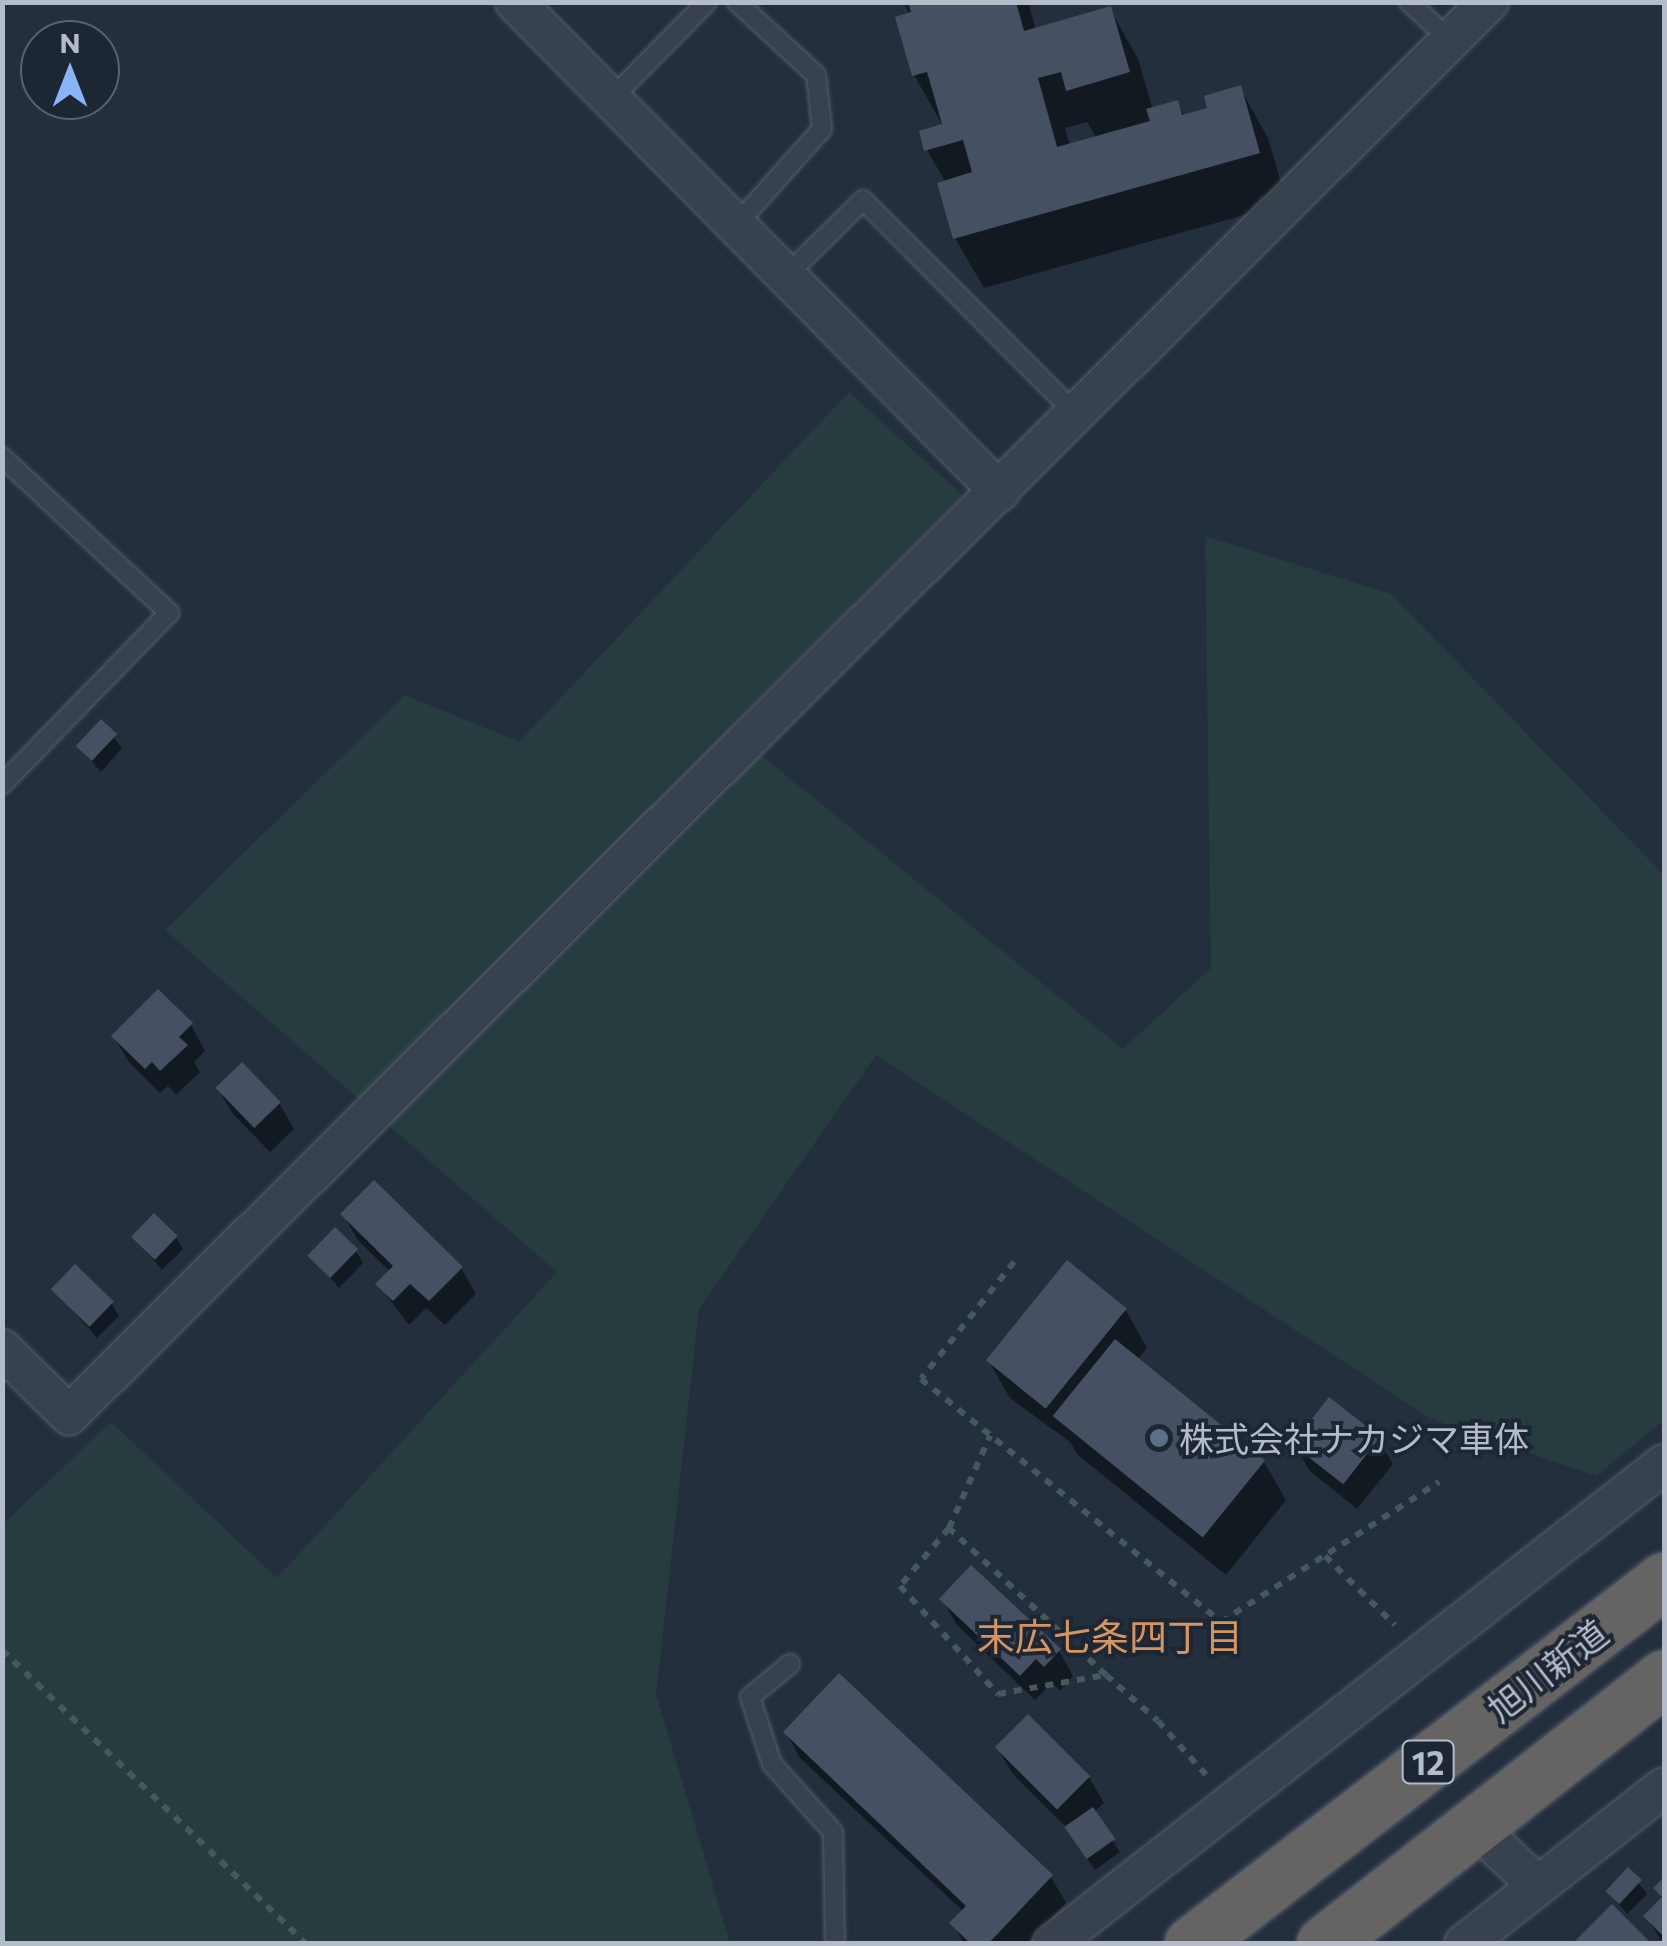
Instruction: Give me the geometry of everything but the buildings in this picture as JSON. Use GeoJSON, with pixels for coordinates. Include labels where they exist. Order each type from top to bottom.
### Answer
{"type":"FeatureCollection","features":[{"type":"Feature","properties":{"kind":"highway","name":"旭川新道"},"geometry":{"type":"LineString","coordinates":[[1192,1944],[1664,1580]]}},
{"type":"Feature","properties":{"kind":"highway","name":"12"},"geometry":{"type":"LineString","coordinates":[[1324,1944],[1664,1677]]}},
{"type":"Feature","properties":{"kind":"street"},"geometry":{"type":"LineString","coordinates":[[515,2],[1000,492]]}},
{"type":"Feature","properties":{"kind":"street"},"geometry":{"type":"LineString","coordinates":[[2,1349],[69,1415],[1489,2]]}},
{"type":"Feature","properties":{"kind":"street"},"geometry":{"type":"LineString","coordinates":[[1052,1944],[1664,1464]]}},
{"type":"Feature","properties":{"kind":"street"},"geometry":{"type":"LineString","coordinates":[[1480,1939],[1537,1885],[1664,1787]]}},
{"type":"Feature","properties":{"kind":"street"},"geometry":{"type":"LineString","coordinates":[[1475,1826],[1537,1885]]}},
{"type":"Feature","properties":{"kind":"lane"},"geometry":{"type":"LineString","coordinates":[[611,99],[708,2]]}},
{"type":"Feature","properties":{"kind":"lane"},"geometry":{"type":"LineString","coordinates":[[736,226],[822,129],[816,75],[737,2]]}},
{"type":"Feature","properties":{"kind":"lane"},"geometry":{"type":"LineString","coordinates":[[1409,2],[1451,40]]}},
{"type":"Feature","properties":{"kind":"lane"},"geometry":{"type":"LineString","coordinates":[[786,276],[864,200],[1077,415]]}},
{"type":"Feature","properties":{"kind":"lane"},"geometry":{"type":"LineString","coordinates":[[2,457],[169,613],[2,785]]}},
{"type":"Feature","properties":{"kind":"lane"},"geometry":{"type":"LineString","coordinates":[[790,1664],[750,1696],[772,1764],[833,1832],[834,1944]]}},
{"type":"Feature","properties":{"kind":"path"},"geometry":{"type":"LineString","coordinates":[[1014,1262],[921,1379],[1221,1622],[1440,1482]]}},
{"type":"Feature","properties":{"kind":"path"},"geometry":{"type":"LineString","coordinates":[[990,1436],[950,1528],[900,1586],[998,1694],[1106,1675]]}},
{"type":"Feature","properties":{"kind":"path"},"geometry":{"type":"LineString","coordinates":[[950,1528],[1158,1720],[1230,1803]]}},
{"type":"Feature","properties":{"kind":"path"},"geometry":{"type":"LineString","coordinates":[[1325,1556],[1423,1652]]}},
{"type":"Feature","properties":{"kind":"path"},"geometry":{"type":"LineString","coordinates":[[2,1650],[306,1944]]}},
{"type":"Feature","properties":{"kind":"green space"},"geometry":{"type":"Polygon","coordinates":[[[849,392],[962,495],[729,729],[1123,1049],[1211,968],[1205,536],[1391,594],[1664,875],[1664,1420],[1596,1476],[1431,1419],[876,1055],[699,1309],[656,1694],[730,1943],[3,1944],[3,1524],[111,1422],[277,1578],[557,1272],[165,930],[405,695],[519,742],[849,392]]]}},
{"type":"Feature","properties":{"kind":"place","name":"株式会社ナカジマ車体"},"geometry":{"type":"Point","coordinates":[1159,1438]}},
{"type":"Feature","properties":{"kind":"district","name":"末広七条四丁目"},"geometry":{"type":"Point","coordinates":[1110,1636]}}]}
